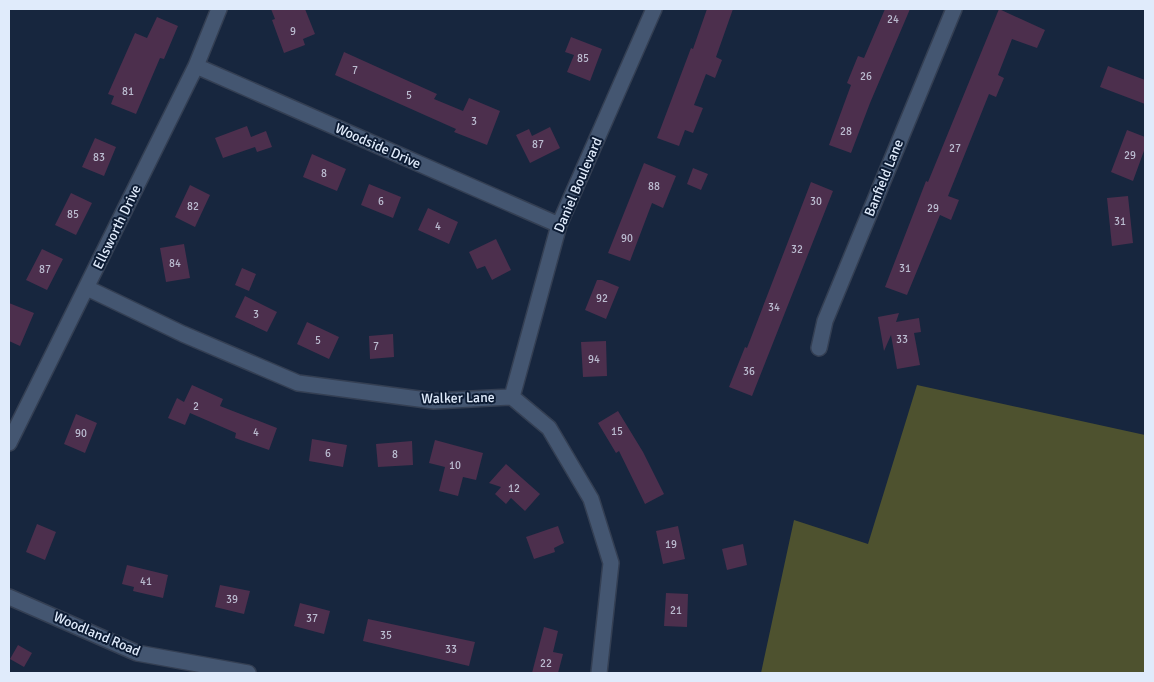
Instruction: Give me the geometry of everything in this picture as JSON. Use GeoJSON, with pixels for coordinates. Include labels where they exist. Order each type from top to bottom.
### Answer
{"type":"FeatureCollection","features":[{"type":"Feature","properties":{"kind":"street","name":"Ellsworth Drive"},"geometry":{"type":"LineString","coordinates":[[9,443],[196,66],[219,9]]}},
{"type":"Feature","properties":{"kind":"street","name":"Daniel Boulevard"},"geometry":{"type":"LineString","coordinates":[[512,397],[559,225],[654,9]]}},
{"type":"Feature","properties":{"kind":"street","name":"Banfield Lane"},"geometry":{"type":"LineString","coordinates":[[819,348],[825,321],[954,9]]}},
{"type":"Feature","properties":{"kind":"street","name":"Woodside Drive"},"geometry":{"type":"LineString","coordinates":[[196,66],[559,225]]}},
{"type":"Feature","properties":{"kind":"street","name":"Walker Lane"},"geometry":{"type":"LineString","coordinates":[[87,288],[183,334],[298,383],[434,401],[512,397],[550,428],[591,499],[594,508],[611,563],[599,673]]}},
{"type":"Feature","properties":{"kind":"street","name":"Woodland Road"},"geometry":{"type":"LineString","coordinates":[[9,597],[137,653],[248,673]]}},
{"type":"Feature","properties":{"kind":"green space"},"geometry":{"type":"Polygon","coordinates":[[[917,385],[1145,435],[1145,673],[761,673],[794,520],[868,544],[917,385]]]}},
{"type":"Feature","properties":{"kind":"building"},"geometry":{"type":"Polygon","coordinates":[[[271,9],[305,9],[315,34],[303,39],[305,45],[284,53],[272,20],[275,19],[271,9]]]}},
{"type":"Feature","properties":{"kind":"building"},"geometry":{"type":"Polygon","coordinates":[[[707,9],[733,9],[716,57],[722,60],[715,78],[706,74],[694,105],[703,108],[693,133],[685,130],[679,146],[657,138],[707,9]]]}},
{"type":"Feature","properties":{"kind":"building"},"geometry":{"type":"Polygon","coordinates":[[[885,9],[910,9],[851,153],[829,145],[851,85],[847,83],[858,56],[864,58],[885,9]]]}},
{"type":"Feature","properties":{"kind":"building"},"geometry":{"type":"Polygon","coordinates":[[[999,9],[1045,30],[1037,48],[1012,39],[998,75],[1004,78],[996,97],[989,94],[948,196],[959,200],[951,220],[940,215],[907,295],[885,287],[926,181],[928,182],[999,9]]]}},
{"type":"Feature","properties":{"kind":"building"},"geometry":{"type":"Polygon","coordinates":[[[157,17],[178,26],[164,59],[160,58],[136,114],[111,104],[114,96],[108,94],[135,33],[147,38],[157,17]]]}},
{"type":"Feature","properties":{"kind":"building"},"geometry":{"type":"Polygon","coordinates":[[[571,37],[602,49],[590,81],[567,72],[574,55],[565,52],[571,37]]]}},
{"type":"Feature","properties":{"kind":"building"},"geometry":{"type":"Polygon","coordinates":[[[344,52],[437,94],[434,99],[463,111],[469,98],[500,111],[487,145],[454,132],[456,129],[335,75],[344,52]]]}},
{"type":"Feature","properties":{"kind":"building"},"geometry":{"type":"Polygon","coordinates":[[[1108,66],[1145,80],[1145,104],[1100,87],[1108,66]]]}},
{"type":"Feature","properties":{"kind":"building"},"geometry":{"type":"Polygon","coordinates":[[[247,126],[251,137],[266,131],[272,147],[257,152],[255,147],[223,158],[215,138],[247,126]]]}},
{"type":"Feature","properties":{"kind":"building"},"geometry":{"type":"Polygon","coordinates":[[[550,127],[560,148],[530,163],[516,135],[529,129],[532,136],[550,127]]]}},
{"type":"Feature","properties":{"kind":"building"},"geometry":{"type":"Polygon","coordinates":[[[1127,130],[1145,137],[1145,148],[1133,181],[1111,172],[1127,130]]]}},
{"type":"Feature","properties":{"kind":"building"},"geometry":{"type":"Polygon","coordinates":[[[95,138],[116,147],[104,176],[82,167],[95,138]]]}},
{"type":"Feature","properties":{"kind":"building"},"geometry":{"type":"Polygon","coordinates":[[[312,154],[346,169],[337,191],[303,177],[312,154]]]}},
{"type":"Feature","properties":{"kind":"building"},"geometry":{"type":"Polygon","coordinates":[[[644,163],[676,176],[663,208],[652,203],[630,261],[608,253],[644,163]]]}},
{"type":"Feature","properties":{"kind":"building"},"geometry":{"type":"Polygon","coordinates":[[[693,168],[708,174],[701,190],[687,184],[693,168]]]}},
{"type":"Feature","properties":{"kind":"building"},"geometry":{"type":"Polygon","coordinates":[[[811,182],[833,191],[752,396],[729,387],[745,347],[747,348],[811,182]]]}},
{"type":"Feature","properties":{"kind":"building"},"geometry":{"type":"Polygon","coordinates":[[[369,184],[401,197],[393,218],[361,205],[369,184]]]}},
{"type":"Feature","properties":{"kind":"building"},"geometry":{"type":"Polygon","coordinates":[[[190,185],[210,195],[195,227],[175,217],[190,185]]]}},
{"type":"Feature","properties":{"kind":"building"},"geometry":{"type":"Polygon","coordinates":[[[71,193],[92,203],[76,235],[55,225],[71,193]]]}},
{"type":"Feature","properties":{"kind":"building"},"geometry":{"type":"Polygon","coordinates":[[[1128,196],[1133,243],[1112,246],[1107,198],[1128,196]]]}},
{"type":"Feature","properties":{"kind":"building"},"geometry":{"type":"Polygon","coordinates":[[[428,208],[458,222],[449,244],[418,230],[428,208]]]}},
{"type":"Feature","properties":{"kind":"building"},"geometry":{"type":"Polygon","coordinates":[[[496,239],[511,270],[492,280],[485,266],[477,269],[469,252],[496,239]]]}},
{"type":"Feature","properties":{"kind":"building"},"geometry":{"type":"Polygon","coordinates":[[[184,244],[190,278],[166,282],[160,248],[184,244]]]}},
{"type":"Feature","properties":{"kind":"building"},"geometry":{"type":"Polygon","coordinates":[[[42,249],[63,259],[47,290],[26,280],[42,249]]]}},
{"type":"Feature","properties":{"kind":"building"},"geometry":{"type":"Polygon","coordinates":[[[242,268],[256,274],[249,291],[235,285],[242,268]]]}},
{"type":"Feature","properties":{"kind":"building"},"geometry":{"type":"Polygon","coordinates":[[[597,280],[602,280],[619,287],[606,319],[585,310],[597,280]]]}},
{"type":"Feature","properties":{"kind":"building"},"geometry":{"type":"Polygon","coordinates":[[[245,296],[277,312],[267,332],[235,317],[245,296]]]}},
{"type":"Feature","properties":{"kind":"building"},"geometry":{"type":"Polygon","coordinates":[[[9,303],[34,313],[20,346],[9,341],[9,303]]]}},
{"type":"Feature","properties":{"kind":"building"},"geometry":{"type":"Polygon","coordinates":[[[899,313],[896,322],[919,318],[921,332],[914,333],[920,365],[897,369],[891,335],[884,351],[878,317],[899,313]]]}},
{"type":"Feature","properties":{"kind":"building"},"geometry":{"type":"Polygon","coordinates":[[[307,322],[339,337],[329,359],[297,344],[307,322]]]}},
{"type":"Feature","properties":{"kind":"building"},"geometry":{"type":"Polygon","coordinates":[[[393,334],[394,357],[370,359],[369,336],[393,334]]]}},
{"type":"Feature","properties":{"kind":"building"},"geometry":{"type":"Polygon","coordinates":[[[606,341],[607,376],[583,377],[581,342],[606,341]]]}},
{"type":"Feature","properties":{"kind":"building"},"geometry":{"type":"Polygon","coordinates":[[[192,385],[223,399],[220,406],[277,428],[269,450],[235,438],[236,433],[190,413],[185,425],[168,418],[177,398],[184,402],[192,385]]]}},
{"type":"Feature","properties":{"kind":"building"},"geometry":{"type":"Polygon","coordinates":[[[618,411],[643,452],[664,494],[645,504],[619,451],[616,453],[598,423],[618,411]]]}},
{"type":"Feature","properties":{"kind":"building"},"geometry":{"type":"Polygon","coordinates":[[[76,414],[97,423],[85,453],[64,444],[76,414]]]}},
{"type":"Feature","properties":{"kind":"building"},"geometry":{"type":"Polygon","coordinates":[[[312,439],[347,445],[343,467],[309,461],[312,439]]]}},
{"type":"Feature","properties":{"kind":"building"},"geometry":{"type":"Polygon","coordinates":[[[435,440],[483,453],[476,480],[463,477],[458,496],[439,491],[445,467],[429,463],[435,440]]]}},
{"type":"Feature","properties":{"kind":"building"},"geometry":{"type":"Polygon","coordinates":[[[412,441],[413,465],[378,467],[376,444],[412,441]]]}},
{"type":"Feature","properties":{"kind":"building"},"geometry":{"type":"Polygon","coordinates":[[[506,464],[540,494],[525,511],[511,498],[506,504],[495,494],[501,487],[489,483],[506,464]]]}},
{"type":"Feature","properties":{"kind":"building"},"geometry":{"type":"Polygon","coordinates":[[[37,524],[56,532],[45,560],[26,552],[37,524]]]}},
{"type":"Feature","properties":{"kind":"building"},"geometry":{"type":"Polygon","coordinates":[[[558,526],[564,543],[554,548],[555,552],[534,559],[526,537],[558,526]]]}},
{"type":"Feature","properties":{"kind":"building"},"geometry":{"type":"Polygon","coordinates":[[[678,526],[685,559],[663,564],[656,531],[678,526]]]}},
{"type":"Feature","properties":{"kind":"building"},"geometry":{"type":"Polygon","coordinates":[[[743,544],[747,565],[727,570],[722,549],[743,544]]]}},
{"type":"Feature","properties":{"kind":"building"},"geometry":{"type":"Polygon","coordinates":[[[127,565],[168,575],[163,598],[133,591],[134,587],[122,584],[127,565]]]}},
{"type":"Feature","properties":{"kind":"building"},"geometry":{"type":"Polygon","coordinates":[[[220,585],[250,591],[244,614],[215,607],[220,585]]]}},
{"type":"Feature","properties":{"kind":"building"},"geometry":{"type":"Polygon","coordinates":[[[666,593],[688,594],[687,627],[664,626],[666,593]]]}},
{"type":"Feature","properties":{"kind":"building"},"geometry":{"type":"Polygon","coordinates":[[[300,603],[330,611],[324,634],[294,626],[300,603]]]}},
{"type":"Feature","properties":{"kind":"building"},"geometry":{"type":"Polygon","coordinates":[[[368,619],[475,642],[469,666],[363,641],[368,619]]]}},
{"type":"Feature","properties":{"kind":"building"},"geometry":{"type":"Polygon","coordinates":[[[544,627],[558,631],[553,652],[563,654],[558,673],[532,673],[544,627]]]}},
{"type":"Feature","properties":{"kind":"building"},"geometry":{"type":"Polygon","coordinates":[[[18,645],[32,653],[24,667],[10,659],[18,645]]]}}]}
